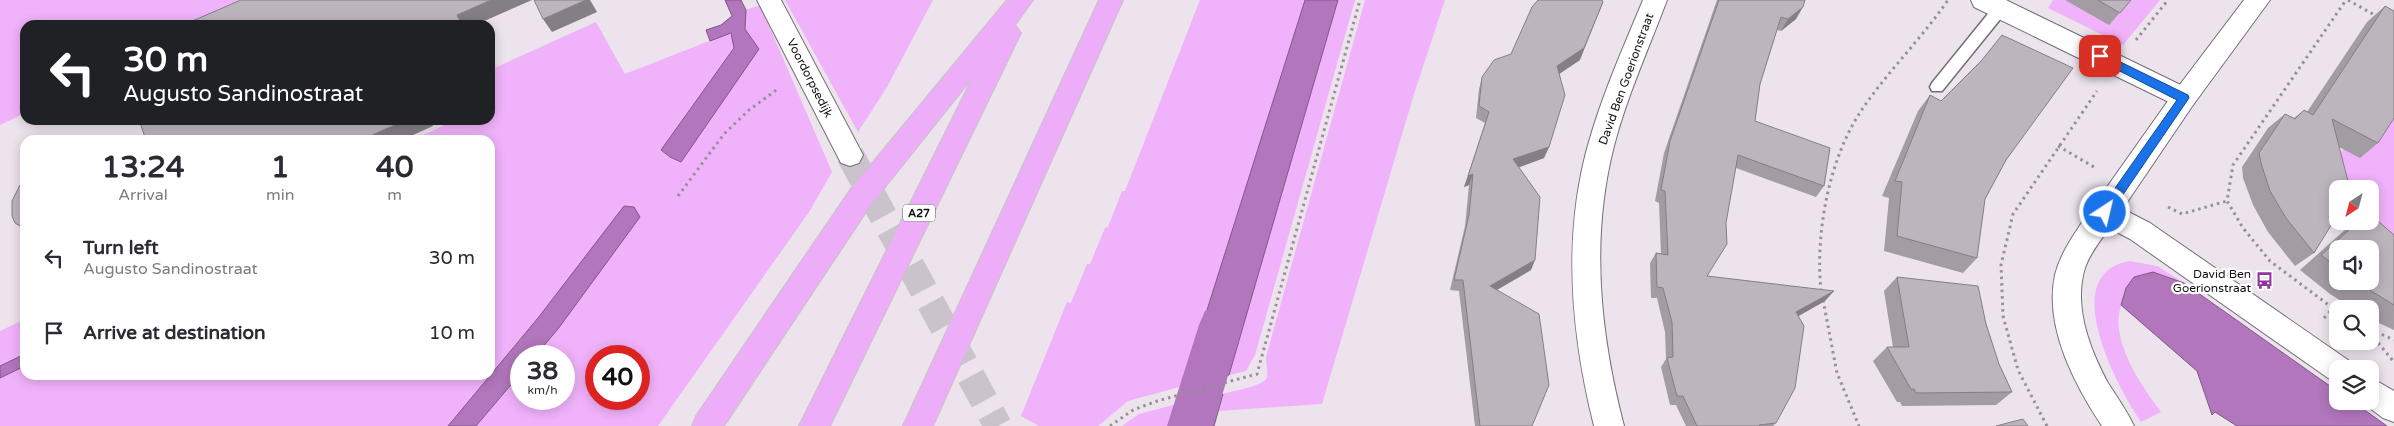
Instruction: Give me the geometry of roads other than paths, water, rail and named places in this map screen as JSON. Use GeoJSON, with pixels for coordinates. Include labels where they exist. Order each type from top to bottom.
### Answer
{"type":"FeatureCollection","features":[{"type":"Feature","properties":{"kind":"highway","name":"A27"},"geometry":{"type":"LineString","coordinates":[[707,426],[860,198],[1023,0]]}},
{"type":"Feature","properties":{"kind":"highway","name":"A27"},"geometry":{"type":"LineString","coordinates":[[814,426],[1023,0]]}},
{"type":"Feature","properties":{"kind":"highway"},"geometry":{"type":"LineString","coordinates":[[918,426],[1111,0]]}},
{"type":"Feature","properties":{"kind":"street","name":"Voordorpsedijk"},"geometry":{"type":"LineString","coordinates":[[769,0],[850,155]]}},
{"type":"Feature","properties":{"kind":"street","name":"David Ben Goerionstraat"},"geometry":{"type":"LineString","coordinates":[[1609,426],[1602,401],[1588,314],[1585,271],[1590,205],[1601,146],[1655,0]]}},
{"type":"Feature","properties":{"kind":"street"},"geometry":{"type":"LineString","coordinates":[[2119,426],[2104,405],[2079,357],[2069,312],[2069,276],[2079,250],[2105,212],[2184,98],[2258,0]]}},
{"type":"Feature","properties":{"kind":"street"},"geometry":{"type":"LineString","coordinates":[[1992,4],[2184,98]]}},
{"type":"Feature","properties":{"kind":"street"},"geometry":{"type":"LineString","coordinates":[[2105,212],[2140,232],[2329,363]]}},
{"type":"Feature","properties":{"kind":"street"},"geometry":{"type":"LineString","coordinates":[[2379,397],[2394,408]]}},
{"type":"Feature","properties":{"kind":"lane"},"geometry":{"type":"LineString","coordinates":[[1937,87],[1992,4]]}},
{"type":"Feature","properties":{"kind":"waterway"},"geometry":{"type":"LineString","coordinates":[[1190,426],[1221,325]]}},
{"type":"Feature","properties":{"kind":"tunnel"},"geometry":{"type":"LineString","coordinates":[[850,155],[998,426]]}},
{"type":"Feature","properties":{"kind":"place","name":"David Ben Goerionstraat"},"geometry":{"type":"Point","coordinates":[2265,281]}}]}
